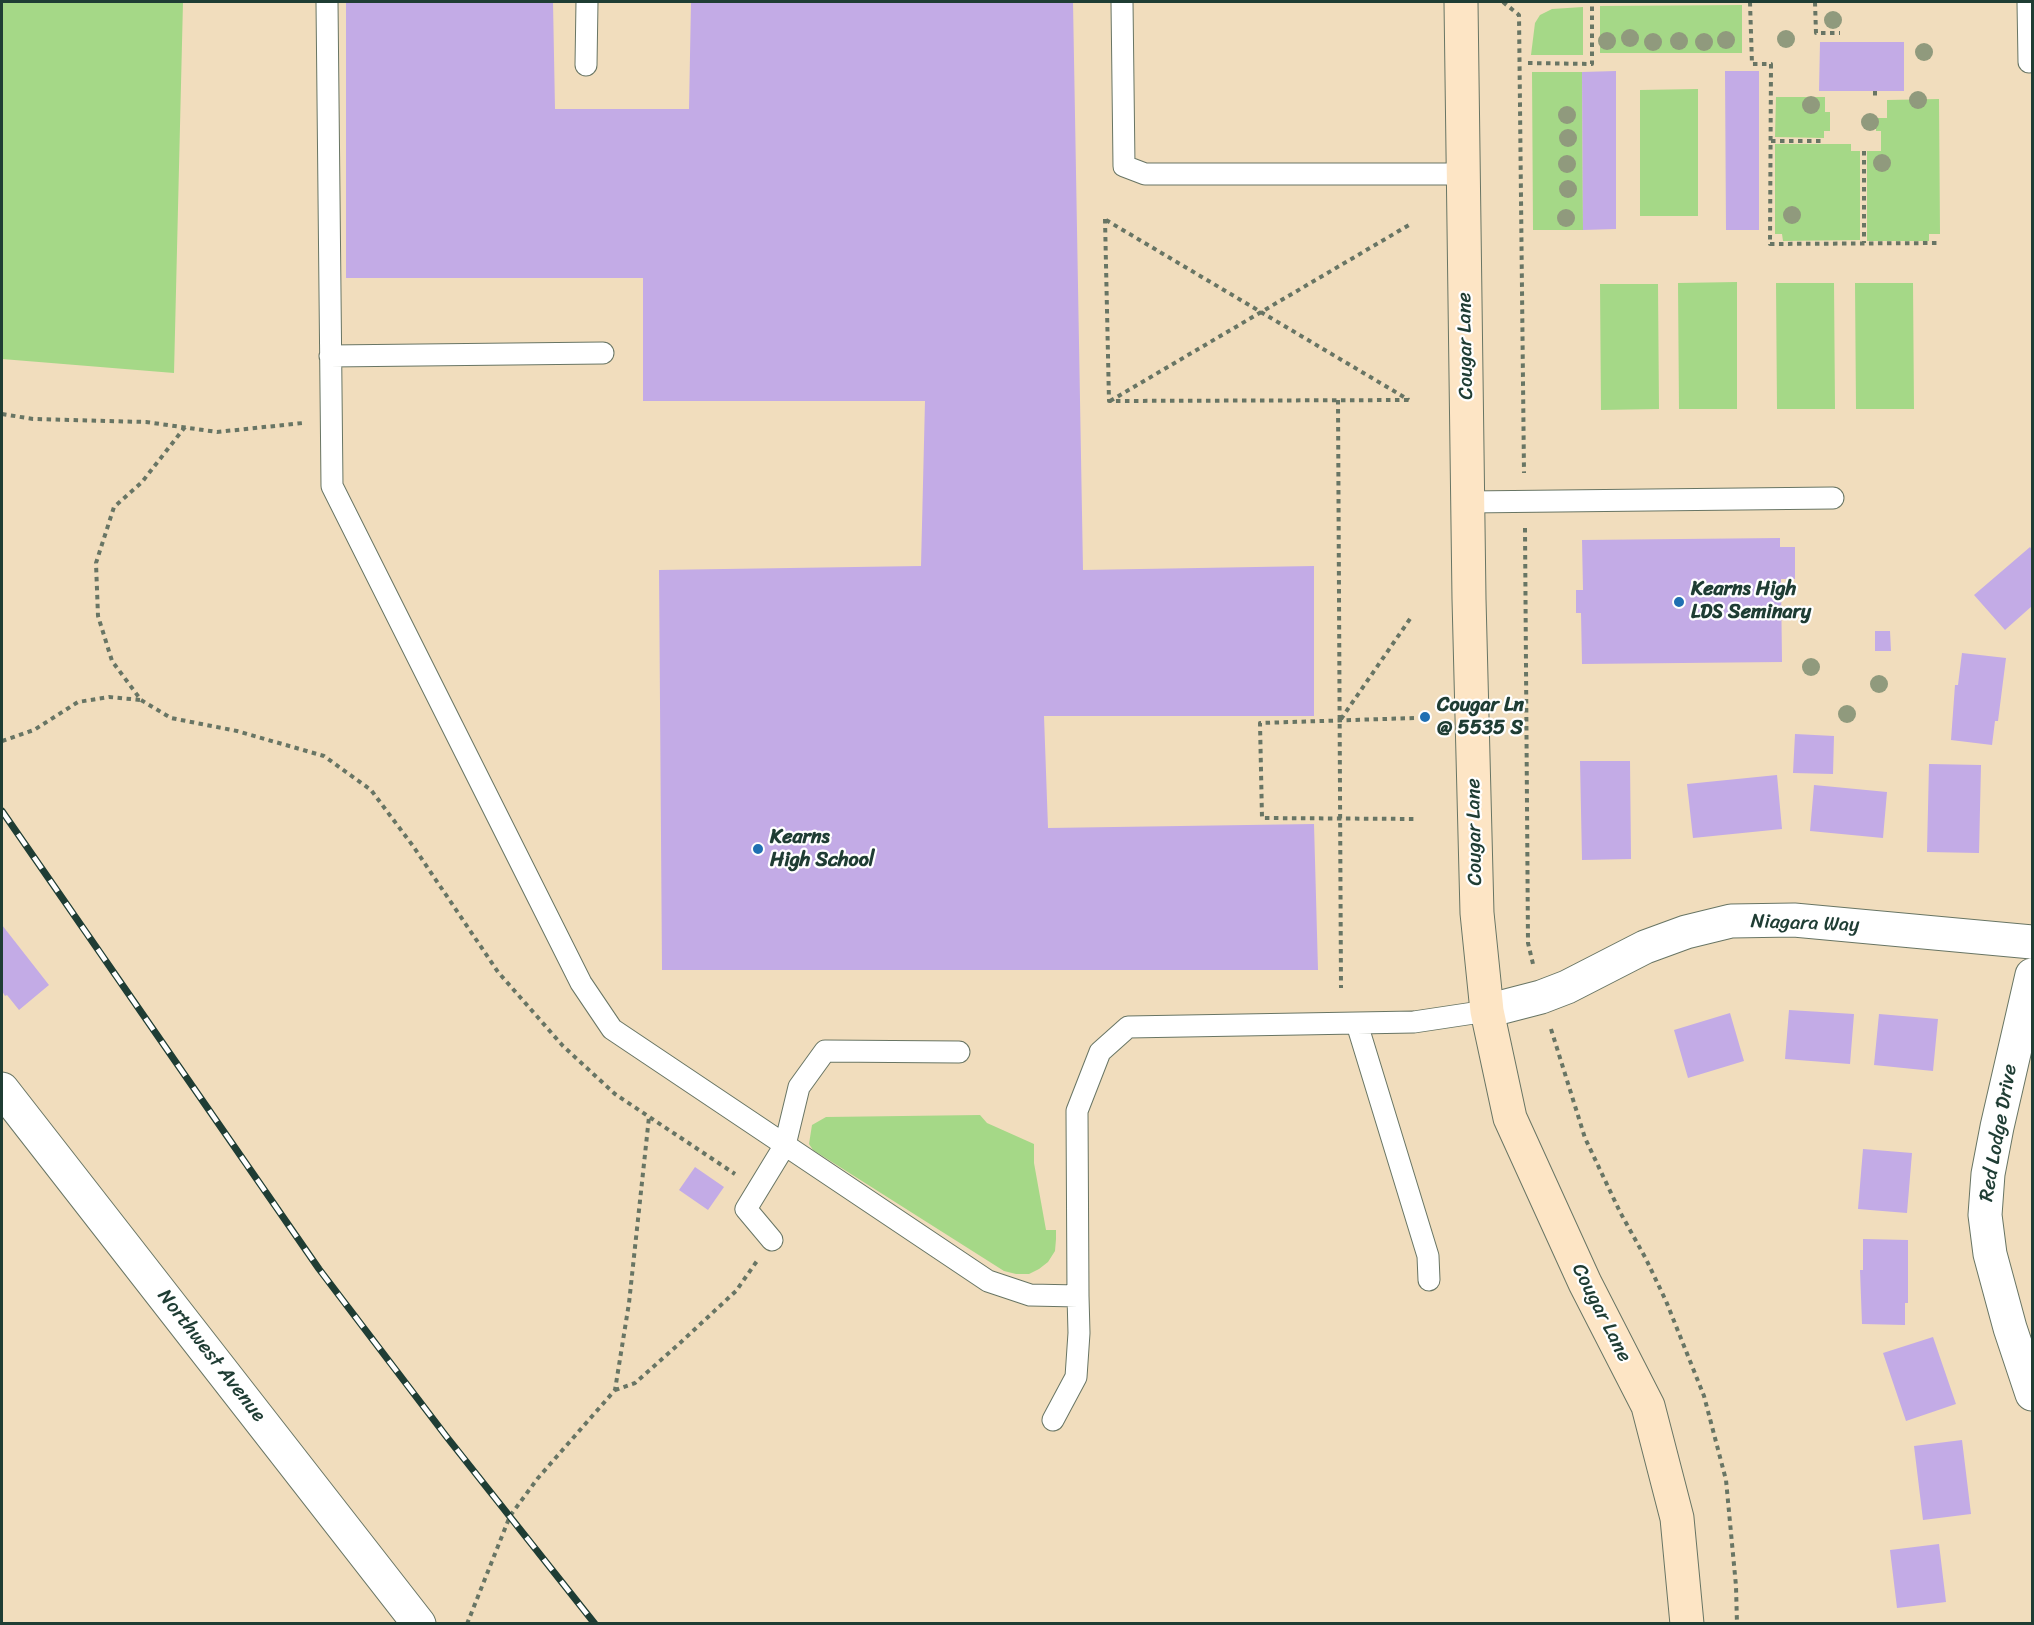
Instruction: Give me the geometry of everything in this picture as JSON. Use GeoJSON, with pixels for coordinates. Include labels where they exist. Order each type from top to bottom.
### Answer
{"type":"FeatureCollection","features":[{"type":"Feature","properties":{"kind":"main road","name":"Cougar Lane"},"geometry":{"type":"LineString","coordinates":[[1461,2],[1477,913],[1486,1011],[1510,1118],[1585,1283],[1648,1406],[1677,1518],[1687,1623]]}},
{"type":"Feature","properties":{"kind":"street","name":"Niagara Way"},"geometry":{"type":"LineString","coordinates":[[1486,1011],[1541,997],[1567,987],[1655,943],[1686,932],[1731,921],[1794,920],[2032,942]]}},
{"type":"Feature","properties":{"kind":"street","name":"Red Lodge Drive"},"geometry":{"type":"LineString","coordinates":[[2032,975],[1996,1127],[1988,1174],[1985,1215],[1990,1254],[2021,1325],[2032,1394]]}},
{"type":"Feature","properties":{"kind":"street","name":"Northwest Avenue"},"geometry":{"type":"LineString","coordinates":[[2,1089],[419,1623]]}},
{"type":"Feature","properties":{"kind":"lane"},"geometry":{"type":"LineString","coordinates":[[327,2],[332,486],[581,983],[612,1029],[988,1281],[1030,1295],[1078,1296]]}},
{"type":"Feature","properties":{"kind":"lane"},"geometry":{"type":"LineString","coordinates":[[586,65],[587,2]]}},
{"type":"Feature","properties":{"kind":"lane"},"geometry":{"type":"LineString","coordinates":[[1122,2],[1124,166],[1145,174],[1464,174]]}},
{"type":"Feature","properties":{"kind":"lane"},"geometry":{"type":"LineString","coordinates":[[2028,2],[2029,62]]}},
{"type":"Feature","properties":{"kind":"lane"},"geometry":{"type":"LineString","coordinates":[[330,356],[603,353]]}},
{"type":"Feature","properties":{"kind":"lane"},"geometry":{"type":"LineString","coordinates":[[1468,502],[1833,498]]}},
{"type":"Feature","properties":{"kind":"lane"},"geometry":{"type":"LineString","coordinates":[[1053,1420],[1076,1377],[1079,1333],[1077,1111],[1100,1052],[1128,1027],[1414,1022],[1486,1011]]}},
{"type":"Feature","properties":{"kind":"lane"},"geometry":{"type":"LineString","coordinates":[[1357,1024],[1428,1256],[1429,1280]]}},
{"type":"Feature","properties":{"kind":"lane"},"geometry":{"type":"LineString","coordinates":[[772,1240],[746,1209],[786,1145],[799,1087],[825,1051],[959,1052]]}},
{"type":"Feature","properties":{"kind":"path"},"geometry":{"type":"LineString","coordinates":[[1503,2],[1519,15]]}},
{"type":"Feature","properties":{"kind":"path"},"geometry":{"type":"LineString","coordinates":[[1750,2],[1752,64],[1771,64],[1770,244],[1940,243]]}},
{"type":"Feature","properties":{"kind":"path"},"geometry":{"type":"LineString","coordinates":[[1815,2],[1816,33],[1840,33]]}},
{"type":"Feature","properties":{"kind":"path"},"geometry":{"type":"LineString","coordinates":[[1528,63],[1592,63],[1592,3]]}},
{"type":"Feature","properties":{"kind":"path"},"geometry":{"type":"LineString","coordinates":[[1875,91],[1875,99]]}},
{"type":"Feature","properties":{"kind":"path"},"geometry":{"type":"LineString","coordinates":[[1770,141],[1824,141]]}},
{"type":"Feature","properties":{"kind":"path"},"geometry":{"type":"LineString","coordinates":[[1864,151],[1864,243]]}},
{"type":"Feature","properties":{"kind":"path"},"geometry":{"type":"LineString","coordinates":[[1106,219],[1411,400],[1338,400],[1109,401],[1106,219]]}},
{"type":"Feature","properties":{"kind":"path"},"geometry":{"type":"LineString","coordinates":[[1109,401],[1409,225]]}},
{"type":"Feature","properties":{"kind":"path"},"geometry":{"type":"LineString","coordinates":[[1338,400],[1341,988]]}},
{"type":"Feature","properties":{"kind":"path"},"geometry":{"type":"LineString","coordinates":[[2,414],[33,419],[146,422],[217,432],[330,422]]}},
{"type":"Feature","properties":{"kind":"path"},"geometry":{"type":"LineString","coordinates":[[185,427],[142,482],[114,507],[96,563],[98,616],[112,661],[141,700],[171,718],[237,731],[324,756],[371,790],[498,972],[563,1046],[615,1094],[758,1189]]}},
{"type":"Feature","properties":{"kind":"path"},"geometry":{"type":"LineString","coordinates":[[1340,720],[1412,616]]}},
{"type":"Feature","properties":{"kind":"path"},"geometry":{"type":"LineString","coordinates":[[2,741],[34,730],[78,702],[109,697],[141,700]]}},
{"type":"Feature","properties":{"kind":"path"},"geometry":{"type":"LineString","coordinates":[[1414,718],[1260,723],[1262,818],[1415,819]]}},
{"type":"Feature","properties":{"kind":"path"},"geometry":{"type":"LineString","coordinates":[[1569,1088],[1585,1138],[1598,1168],[1647,1259],[1704,1396],[1726,1480],[1736,1586],[1737,1623]]}},
{"type":"Feature","properties":{"kind":"path"},"geometry":{"type":"LineString","coordinates":[[615,1390],[629,1303],[649,1117]]}},
{"type":"Feature","properties":{"kind":"path"},"geometry":{"type":"LineString","coordinates":[[466,1623],[510,1516],[538,1478],[615,1390],[634,1383],[736,1291],[772,1240]]}},
{"type":"Feature","properties":{"kind":"green space"},"geometry":{"type":"Polygon","coordinates":[[[2,2],[183,2],[174,373],[2,359],[2,2]]]}},
{"type":"Feature","properties":{"kind":"green space"},"geometry":{"type":"Polygon","coordinates":[[[1742,5],[1742,53],[1600,53],[1600,6],[1742,5]]]}},
{"type":"Feature","properties":{"kind":"green space"},"geometry":{"type":"Polygon","coordinates":[[[1583,7],[1583,55],[1531,55],[1535,23],[1540,15],[1552,9],[1583,7]]]}},
{"type":"Feature","properties":{"kind":"green space"},"geometry":{"type":"Polygon","coordinates":[[[1532,72],[1582,72],[1583,230],[1533,230],[1532,72]]]}},
{"type":"Feature","properties":{"kind":"green space"},"geometry":{"type":"Polygon","coordinates":[[[1698,89],[1698,216],[1640,216],[1640,90],[1698,89]]]}},
{"type":"Feature","properties":{"kind":"green space"},"geometry":{"type":"Polygon","coordinates":[[[1776,97],[1825,97],[1825,112],[1830,112],[1830,131],[1824,131],[1824,138],[1775,137],[1776,97]]]}},
{"type":"Feature","properties":{"kind":"green space"},"geometry":{"type":"Polygon","coordinates":[[[1939,99],[1940,234],[1929,234],[1929,241],[1867,241],[1867,151],[1881,151],[1881,131],[1876,131],[1876,118],[1887,118],[1887,100],[1939,99]]]}},
{"type":"Feature","properties":{"kind":"green space"},"geometry":{"type":"Polygon","coordinates":[[[1775,144],[1851,144],[1851,151],[1860,151],[1860,240],[1783,241],[1782,234],[1775,234],[1775,144]]]}},
{"type":"Feature","properties":{"kind":"green space"},"geometry":{"type":"Polygon","coordinates":[[[1737,282],[1737,409],[1679,409],[1678,283],[1737,282]]]}},
{"type":"Feature","properties":{"kind":"green space"},"geometry":{"type":"Polygon","coordinates":[[[1776,283],[1834,283],[1835,409],[1777,409],[1776,283]]]}},
{"type":"Feature","properties":{"kind":"green space"},"geometry":{"type":"Polygon","coordinates":[[[1855,283],[1913,283],[1914,409],[1856,409],[1855,283]]]}},
{"type":"Feature","properties":{"kind":"green space"},"geometry":{"type":"Polygon","coordinates":[[[1600,284],[1658,284],[1659,409],[1601,410],[1600,284]]]}},
{"type":"Feature","properties":{"kind":"green space"},"geometry":{"type":"Polygon","coordinates":[[[980,1115],[987,1123],[1034,1144],[1034,1163],[1046,1230],[1056,1230],[1056,1239],[1055,1251],[1048,1262],[1029,1274],[1004,1271],[813,1150],[809,1144],[812,1125],[826,1117],[980,1115]]]}},
{"type":"Feature","properties":{"kind":"building"},"geometry":{"type":"Polygon","coordinates":[[[346,2],[553,2],[555,109],[689,109],[691,2],[1073,2],[1083,570],[1314,566],[1314,716],[1044,716],[1048,828],[1314,824],[1318,970],[662,970],[659,570],[921,566],[925,401],[643,401],[643,278],[346,278],[346,2]]]}},
{"type":"Feature","properties":{"kind":"building"},"geometry":{"type":"Polygon","coordinates":[[[1820,42],[1904,42],[1904,91],[1819,91],[1820,42]]]}},
{"type":"Feature","properties":{"kind":"building"},"geometry":{"type":"Polygon","coordinates":[[[1616,71],[1616,229],[1583,230],[1582,72],[1616,71]]]}},
{"type":"Feature","properties":{"kind":"building"},"geometry":{"type":"Polygon","coordinates":[[[1725,71],[1759,71],[1759,230],[1726,230],[1725,71]]]}},
{"type":"Feature","properties":{"kind":"building","name":"Kearns High LDS Seminary"},"geometry":{"type":"Polygon","coordinates":[[[1780,538],[1780,547],[1795,547],[1795,579],[1781,579],[1782,662],[1582,664],[1581,613],[1576,613],[1576,590],[1583,590],[1582,540],[1780,538]]]}},
{"type":"Feature","properties":{"kind":"building"},"geometry":{"type":"Polygon","coordinates":[[[2030,547],[2032,550],[2032,606],[2005,630],[1974,595],[2030,547]]]}},
{"type":"Feature","properties":{"kind":"building"},"geometry":{"type":"Polygon","coordinates":[[[1875,631],[1890,631],[1891,651],[1875,651],[1875,631]]]}},
{"type":"Feature","properties":{"kind":"building"},"geometry":{"type":"Polygon","coordinates":[[[1962,653],[2006,658],[1998,721],[1995,721],[1992,745],[1951,740],[1955,685],[1958,685],[1962,653]]]}},
{"type":"Feature","properties":{"kind":"building"},"geometry":{"type":"Polygon","coordinates":[[[1795,734],[1834,736],[1833,774],[1793,773],[1795,734]]]}},
{"type":"Feature","properties":{"kind":"building"},"geometry":{"type":"Polygon","coordinates":[[[1580,761],[1630,761],[1631,859],[1582,860],[1580,761]]]}},
{"type":"Feature","properties":{"kind":"building"},"geometry":{"type":"Polygon","coordinates":[[[1929,764],[1981,765],[1979,853],[1927,852],[1929,764]]]}},
{"type":"Feature","properties":{"kind":"building"},"geometry":{"type":"Polygon","coordinates":[[[1777,775],[1782,829],[1693,838],[1687,784],[1777,775]]]}},
{"type":"Feature","properties":{"kind":"building"},"geometry":{"type":"Polygon","coordinates":[[[1814,785],[1887,792],[1883,838],[1810,831],[1814,785]]]}},
{"type":"Feature","properties":{"kind":"building"},"geometry":{"type":"Polygon","coordinates":[[[2,925],[49,985],[19,1010],[2,991],[2,925]]]}},
{"type":"Feature","properties":{"kind":"building"},"geometry":{"type":"Polygon","coordinates":[[[1789,1010],[1854,1014],[1850,1064],[1785,1059],[1789,1010]]]}},
{"type":"Feature","properties":{"kind":"building"},"geometry":{"type":"Polygon","coordinates":[[[1730,1013],[1744,1061],[1688,1078],[1674,1030],[1730,1013]]]}},
{"type":"Feature","properties":{"kind":"building"},"geometry":{"type":"Polygon","coordinates":[[[1879,1014],[1938,1019],[1933,1071],[1874,1065],[1879,1014]]]}},
{"type":"Feature","properties":{"kind":"building"},"geometry":{"type":"Polygon","coordinates":[[[1863,1149],[1912,1153],[1907,1213],[1858,1209],[1863,1149]]]}},
{"type":"Feature","properties":{"kind":"building"},"geometry":{"type":"Polygon","coordinates":[[[695,1167],[724,1187],[708,1210],[679,1190],[695,1167]]]}},
{"type":"Feature","properties":{"kind":"building"},"geometry":{"type":"Polygon","coordinates":[[[1863,1239],[1908,1240],[1908,1303],[1905,1303],[1905,1325],[1862,1324],[1860,1270],[1863,1270],[1863,1239]]]}},
{"type":"Feature","properties":{"kind":"building"},"geometry":{"type":"Polygon","coordinates":[[[1933,1337],[1956,1404],[1906,1421],[1883,1353],[1933,1337]]]}},
{"type":"Feature","properties":{"kind":"building"},"geometry":{"type":"Polygon","coordinates":[[[1962,1440],[1971,1514],[1923,1520],[1914,1446],[1962,1440]]]}},
{"type":"Feature","properties":{"kind":"building"},"geometry":{"type":"Polygon","coordinates":[[[1939,1544],[1946,1602],[1897,1608],[1890,1550],[1939,1544]]]}},
{"type":"Feature","properties":{"kind":"railway"},"geometry":{"type":"LineString","coordinates":[[2,811],[319,1269],[446,1436],[595,1624]]}},
{"type":"Feature","properties":{"kind":"place","name":"Kearns High LDS Seminary"},"geometry":{"type":"Point","coordinates":[1679,602]}},
{"type":"Feature","properties":{"kind":"place","name":"Cougar Ln @ 5535 S"},"geometry":{"type":"Point","coordinates":[1425,717]}},
{"type":"Feature","properties":{"kind":"place","name":"Kearns High School"},"geometry":{"type":"Point","coordinates":[758,849]}}]}
